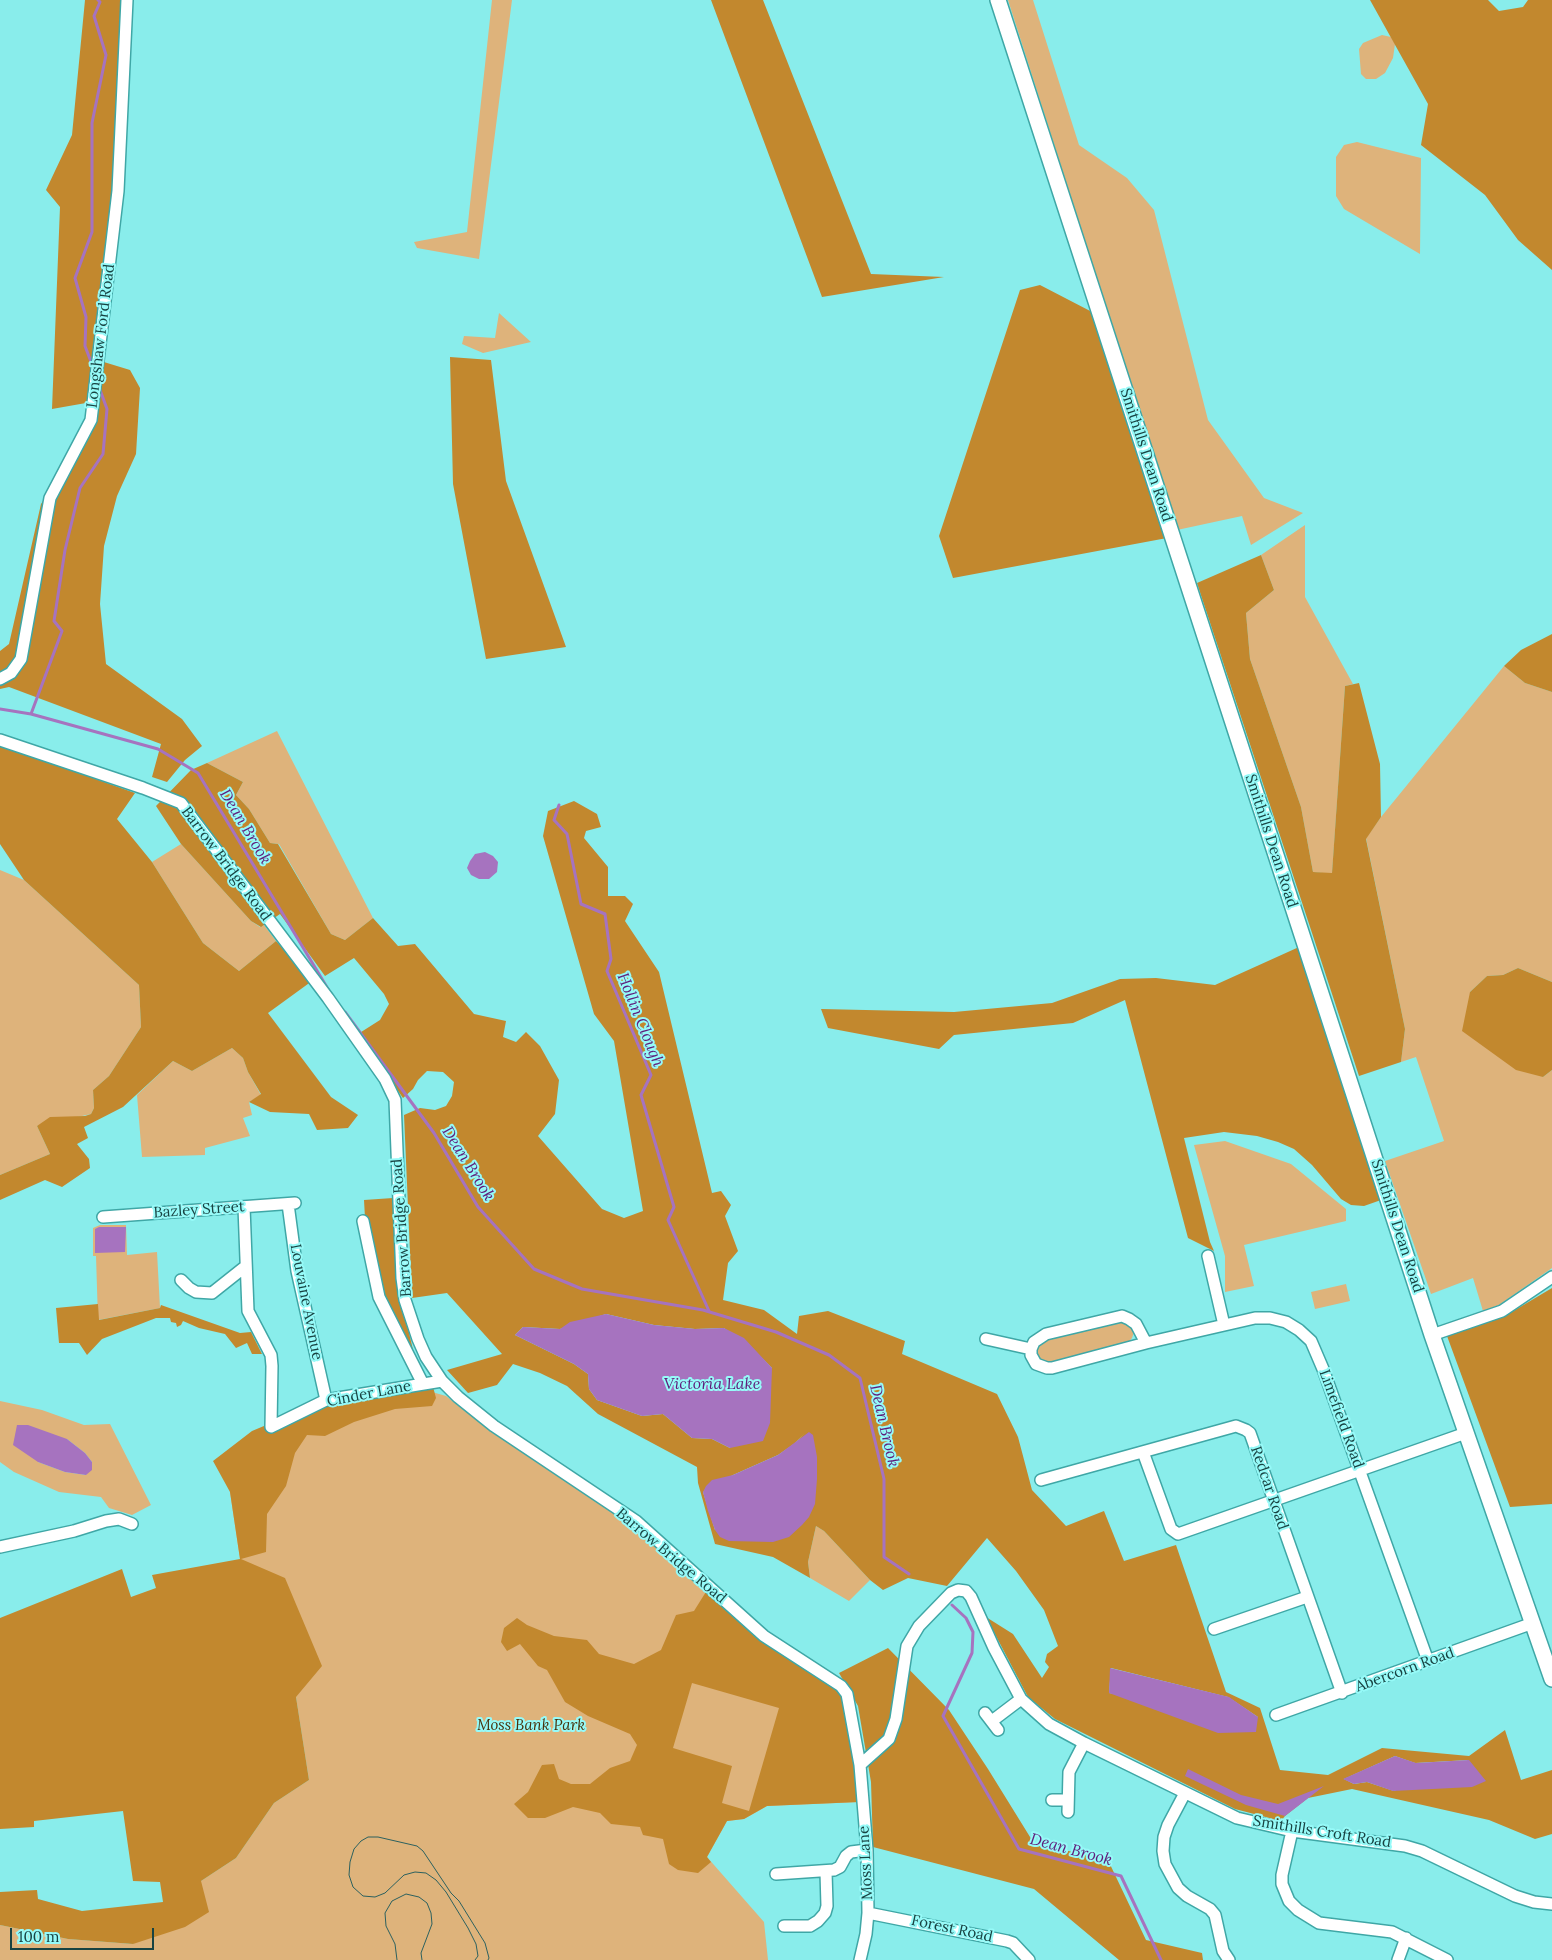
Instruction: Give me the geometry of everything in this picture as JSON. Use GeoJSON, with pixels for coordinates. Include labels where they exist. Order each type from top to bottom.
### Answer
{"type":"FeatureCollection","features":[{"type":"Feature","properties":{"kind":"street","name":"Longshaw Ford Road"},"geometry":{"type":"LineString","coordinates":[[0,679],[11,673],[21,659],[50,498],[91,420],[118,191],[127,0]]}},
{"type":"Feature","properties":{"kind":"street","name":"Smithills Dean Road"},"geometry":{"type":"LineString","coordinates":[[998,0],[1432,1335],[1552,1679]]}},
{"type":"Feature","properties":{"kind":"street","name":"Barrow Bridge Road"},"geometry":{"type":"LineString","coordinates":[[0,740],[149,790],[181,803],[322,990],[385,1079],[395,1100],[405,1300],[410,1320],[426,1357],[442,1381],[458,1398],[494,1426],[636,1522],[764,1636],[842,1686],[847,1694],[860,1765]]}},
{"type":"Feature","properties":{"kind":"street","name":"Bazley Street"},"geometry":{"type":"LineString","coordinates":[[103,1216],[292,1204]]}},
{"type":"Feature","properties":{"kind":"street","name":"Louvaine Avenue"},"geometry":{"type":"LineString","coordinates":[[292,1204],[297,1271],[326,1400]]}},
{"type":"Feature","properties":{"kind":"street"},"geometry":{"type":"LineString","coordinates":[[181,1280],[196,1292],[212,1293],[246,1266],[244,1207]]}},
{"type":"Feature","properties":{"kind":"street"},"geometry":{"type":"LineString","coordinates":[[363,1221],[379,1297],[423,1384]]}},
{"type":"Feature","properties":{"kind":"street"},"geometry":{"type":"LineString","coordinates":[[1208,1256],[1224,1325]]}},
{"type":"Feature","properties":{"kind":"street","name":"Cinder Lane"},"geometry":{"type":"LineString","coordinates":[[246,1266],[248,1311],[271,1355],[271,1427],[326,1400],[442,1381]]}},
{"type":"Feature","properties":{"kind":"street"},"geometry":{"type":"LineString","coordinates":[[1432,1335],[1502,1311],[1552,1277]]}},
{"type":"Feature","properties":{"kind":"street"},"geometry":{"type":"LineString","coordinates":[[986,1338],[1031,1349],[1039,1337],[1046,1334],[1122,1316],[1136,1324],[1146,1343]]}},
{"type":"Feature","properties":{"kind":"street","name":"Limefield Road"},"geometry":{"type":"LineString","coordinates":[[1031,1349],[1032,1359],[1036,1364],[1052,1368],[1146,1343],[1256,1318],[1270,1318],[1286,1322],[1299,1330],[1311,1341],[1319,1357],[1428,1662]]}},
{"type":"Feature","properties":{"kind":"street","name":"Redcar Road"},"geometry":{"type":"LineString","coordinates":[[1041,1480],[1236,1426],[1250,1433],[1342,1693]]}},
{"type":"Feature","properties":{"kind":"street"},"geometry":{"type":"LineString","coordinates":[[1143,1452],[1171,1529],[1178,1534],[1466,1433]]}},
{"type":"Feature","properties":{"kind":"street"},"geometry":{"type":"LineString","coordinates":[[0,1548],[74,1531],[106,1521],[119,1519],[132,1524]]}},
{"type":"Feature","properties":{"kind":"street","name":"Smithills Croft Road"},"geometry":{"type":"LineString","coordinates":[[860,1765],[889,1739],[896,1719],[907,1646],[919,1626],[951,1593],[958,1590],[966,1591],[971,1597],[994,1648],[1021,1699],[1049,1724],[1084,1743],[1238,1818],[1292,1831],[1422,1850],[1515,1896],[1534,1902],[1552,1904]]}},
{"type":"Feature","properties":{"kind":"street"},"geometry":{"type":"LineString","coordinates":[[1214,1629],[1307,1597]]}},
{"type":"Feature","properties":{"kind":"street","name":"Abercorn Road"},"geometry":{"type":"LineString","coordinates":[[1276,1715],[1342,1693],[1533,1623]]}},
{"type":"Feature","properties":{"kind":"street"},"geometry":{"type":"LineString","coordinates":[[992,1721],[1021,1699]]}},
{"type":"Feature","properties":{"kind":"street"},"geometry":{"type":"LineString","coordinates":[[1052,1800],[1068,1806],[1069,1772],[1084,1743]]}},
{"type":"Feature","properties":{"kind":"street","name":"Moss Lane"},"geometry":{"type":"LineString","coordinates":[[860,1765],[867,1850],[868,1913],[866,1934],[860,1960]]}},
{"type":"Feature","properties":{"kind":"street"},"geometry":{"type":"LineString","coordinates":[[1185,1793],[1168,1825],[1164,1837],[1163,1851],[1165,1864],[1178,1888],[1187,1896],[1210,1909],[1215,1915],[1223,1951],[1229,1960]]}},
{"type":"Feature","properties":{"kind":"street"},"geometry":{"type":"LineString","coordinates":[[1292,1831],[1282,1875],[1282,1884],[1290,1901],[1298,1910],[1319,1923],[1392,1932],[1447,1960]]}},
{"type":"Feature","properties":{"kind":"street"},"geometry":{"type":"LineString","coordinates":[[776,1874],[834,1870],[840,1867],[846,1856],[851,1852],[867,1850]]}},
{"type":"Feature","properties":{"kind":"street"},"geometry":{"type":"LineString","coordinates":[[784,1926],[810,1926],[825,1913],[827,1906],[826,1872]]}},
{"type":"Feature","properties":{"kind":"street","name":"Forest Road"},"geometry":{"type":"LineString","coordinates":[[868,1913],[1007,1941],[1013,1943],[1029,1960]]}},
{"type":"Feature","properties":{"kind":"street"},"geometry":{"type":"LineString","coordinates":[[1398,1960],[1406,1938]]}},
{"type":"Feature","properties":{"kind":"green space"},"geometry":{"type":"Polygon","coordinates":[[[492,0],[512,0],[479,259],[417,248],[414,242],[467,232],[492,0]]]}},
{"type":"Feature","properties":{"kind":"green space"},"geometry":{"type":"Polygon","coordinates":[[[1008,0],[1033,0],[1079,145],[1127,178],[1154,210],[1208,420],[1264,498],[1303,513],[1251,545],[1242,516],[1177,530],[1008,0]]]}},
{"type":"Feature","properties":{"kind":"green space"},"geometry":{"type":"Polygon","coordinates":[[[1382,35],[1391,37],[1395,44],[1393,58],[1385,73],[1376,79],[1366,79],[1361,74],[1359,49],[1363,43],[1382,35]]]}},
{"type":"Feature","properties":{"kind":"green space"},"geometry":{"type":"Polygon","coordinates":[[[1357,142],[1421,158],[1420,254],[1344,209],[1336,196],[1336,157],[1344,145],[1357,142]]]}},
{"type":"Feature","properties":{"kind":"green space"},"geometry":{"type":"Polygon","coordinates":[[[499,313],[531,342],[483,353],[462,344],[464,336],[495,338],[499,313]]]}},
{"type":"Feature","properties":{"kind":"green space"},"geometry":{"type":"Polygon","coordinates":[[[1305,525],[1305,597],[1353,684],[1345,686],[1332,874],[1313,872],[1301,807],[1250,659],[1246,613],[1274,590],[1261,555],[1305,525]]]}},
{"type":"Feature","properties":{"kind":"green space"},"geometry":{"type":"Polygon","coordinates":[[[1504,666],[1525,683],[1552,692],[1552,982],[1518,968],[1503,975],[1487,976],[1470,992],[1543,1077],[1552,1070],[1552,1268],[1499,1305],[1483,1311],[1473,1278],[1431,1294],[1385,1161],[1444,1141],[1416,1057],[1401,1062],[1405,1029],[1366,838],[1504,666]]]}},
{"type":"Feature","properties":{"kind":"green space"},"geometry":{"type":"Polygon","coordinates":[[[277,731],[373,918],[345,940],[331,934],[279,844],[270,843],[249,809],[236,795],[243,782],[207,763],[277,731]]]}},
{"type":"Feature","properties":{"kind":"green space"},"geometry":{"type":"Polygon","coordinates":[[[181,844],[251,921],[260,927],[264,925],[276,941],[239,971],[203,943],[152,862],[181,844]]]}},
{"type":"Feature","properties":{"kind":"green space"},"geometry":{"type":"Polygon","coordinates":[[[0,870],[24,880],[139,985],[141,1027],[109,1076],[93,1090],[94,1108],[91,1114],[37,1126],[50,1154],[0,1175],[0,870]]]}},
{"type":"Feature","properties":{"kind":"green space"},"geometry":{"type":"Polygon","coordinates":[[[232,1048],[243,1058],[248,1072],[261,1095],[249,1102],[252,1115],[243,1118],[250,1136],[205,1148],[205,1155],[142,1157],[137,1095],[173,1061],[192,1071],[232,1048]]]}},
{"type":"Feature","properties":{"kind":"green space"},"geometry":{"type":"Polygon","coordinates":[[[1225,1141],[1291,1164],[1346,1209],[1346,1221],[1244,1245],[1254,1286],[1225,1292],[1225,1256],[1194,1145],[1225,1141]]]}},
{"type":"Feature","properties":{"kind":"green space"},"geometry":{"type":"Polygon","coordinates":[[[100,1225],[126,1225],[127,1255],[157,1252],[160,1308],[98,1320],[96,1256],[93,1256],[93,1228],[100,1225]]]}},
{"type":"Feature","properties":{"kind":"green space"},"geometry":{"type":"Polygon","coordinates":[[[1346,1284],[1350,1301],[1315,1309],[1311,1292],[1346,1284]]]}},
{"type":"Feature","properties":{"kind":"green space"},"geometry":{"type":"Polygon","coordinates":[[[1125,1321],[1133,1328],[1134,1332],[1128,1343],[1051,1363],[1042,1362],[1037,1356],[1036,1347],[1041,1341],[1125,1321]]]}},
{"type":"Feature","properties":{"kind":"green space","name":"Moss Bank Park"},"geometry":{"type":"Polygon","coordinates":[[[425,1390],[446,1396],[483,1425],[632,1524],[755,1633],[859,1802],[767,1806],[744,1819],[727,1821],[707,1857],[764,1922],[768,1960],[0,1960],[0,1925],[68,1939],[133,1944],[201,1881],[236,1858],[274,1803],[309,1780],[296,1697],[240,1559],[230,1492],[274,1431],[425,1390]]]}},
{"type":"Feature","properties":{"kind":"green space"},"geometry":{"type":"Polygon","coordinates":[[[0,1401],[42,1410],[84,1425],[110,1424],[151,1505],[132,1515],[109,1508],[101,1497],[59,1492],[14,1472],[0,1462],[0,1401]],[[67,1439],[38,1462],[65,1472],[86,1475],[92,1462],[85,1453],[67,1439]]]}},
{"type":"Feature","properties":{"kind":"green space"},"geometry":{"type":"Polygon","coordinates":[[[816,1526],[824,1531],[870,1580],[849,1601],[810,1578],[808,1562],[816,1526]]]}},
{"type":"Feature","properties":{"kind":"shaded area"},"geometry":{"type":"Polygon","coordinates":[[[85,0],[122,0],[113,192],[94,359],[130,370],[140,388],[136,454],[117,496],[104,546],[100,604],[106,664],[182,719],[202,746],[185,760],[167,782],[152,777],[161,744],[9,687],[0,689],[0,651],[9,644],[41,504],[92,428],[86,403],[52,409],[60,207],[46,190],[72,135],[85,0]]]}},
{"type":"Feature","properties":{"kind":"shaded area"},"geometry":{"type":"Polygon","coordinates":[[[711,0],[763,0],[871,274],[944,277],[822,297],[711,0]]]}},
{"type":"Feature","properties":{"kind":"shaded area"},"geometry":{"type":"Polygon","coordinates":[[[1370,0],[1488,0],[1499,11],[1523,7],[1528,0],[1552,0],[1552,270],[1518,240],[1485,195],[1421,145],[1428,104],[1370,0]]]}},
{"type":"Feature","properties":{"kind":"shaded area"},"geometry":{"type":"Polygon","coordinates":[[[1040,285],[1094,313],[1167,538],[953,578],[939,536],[1020,290],[1040,285]]]}},
{"type":"Feature","properties":{"kind":"shaded area"},"geometry":{"type":"Polygon","coordinates":[[[450,357],[491,360],[506,481],[566,647],[486,659],[453,484],[450,357]]]}},
{"type":"Feature","properties":{"kind":"shaded area"},"geometry":{"type":"Polygon","coordinates":[[[1261,555],[1274,590],[1246,613],[1250,659],[1301,807],[1313,872],[1332,873],[1345,686],[1359,683],[1380,764],[1381,817],[1366,839],[1405,1029],[1401,1062],[1359,1076],[1197,583],[1261,555]]]}},
{"type":"Feature","properties":{"kind":"shaded area"},"geometry":{"type":"Polygon","coordinates":[[[1552,634],[1552,692],[1525,683],[1504,666],[1521,650],[1552,634]]]}},
{"type":"Feature","properties":{"kind":"shaded area"},"geometry":{"type":"Polygon","coordinates":[[[0,745],[135,793],[117,819],[152,862],[203,943],[239,971],[276,941],[312,981],[268,1013],[331,1097],[358,1115],[348,1128],[317,1130],[309,1114],[270,1112],[249,1102],[261,1094],[248,1072],[243,1058],[232,1048],[192,1071],[173,1061],[123,1107],[84,1127],[88,1138],[77,1144],[89,1159],[90,1168],[62,1187],[45,1180],[0,1200],[0,1175],[50,1154],[37,1126],[50,1117],[85,1116],[91,1114],[94,1108],[93,1090],[109,1076],[141,1027],[139,985],[24,880],[0,844],[0,745]]]}},
{"type":"Feature","properties":{"kind":"shaded area"},"geometry":{"type":"Polygon","coordinates":[[[207,763],[243,782],[236,795],[249,809],[270,843],[278,844],[331,934],[345,940],[373,918],[398,946],[415,944],[474,1014],[506,1021],[503,1037],[516,1042],[526,1032],[540,1046],[559,1080],[555,1114],[538,1136],[602,1209],[624,1218],[643,1211],[614,1041],[594,1014],[543,836],[548,811],[574,801],[597,814],[601,827],[586,831],[584,838],[608,867],[608,896],[625,896],[633,904],[625,921],[659,972],[712,1193],[721,1191],[731,1205],[725,1216],[738,1251],[728,1263],[723,1300],[764,1310],[797,1334],[799,1316],[828,1311],[905,1341],[902,1354],[997,1394],[1018,1437],[1032,1490],[1066,1526],[1104,1511],[1124,1561],[1176,1545],[1226,1692],[1260,1708],[1280,1770],[1328,1775],[1382,1748],[1469,1756],[1505,1730],[1521,1780],[1552,1770],[1552,1834],[1535,1839],[1489,1820],[1352,1789],[1308,1798],[1281,1821],[1235,1809],[1055,1719],[1028,1697],[986,1617],[1013,1634],[1042,1678],[1049,1667],[1045,1662],[1047,1654],[1058,1646],[1044,1610],[1016,1571],[987,1538],[947,1586],[908,1578],[883,1590],[870,1580],[824,1531],[816,1526],[808,1562],[810,1578],[773,1557],[715,1544],[698,1483],[697,1467],[598,1414],[567,1386],[540,1373],[513,1364],[497,1385],[468,1393],[447,1370],[502,1354],[447,1293],[412,1298],[404,1115],[420,1108],[435,1110],[446,1106],[452,1096],[454,1082],[443,1072],[427,1071],[403,1098],[358,1034],[380,1020],[389,1004],[384,994],[354,958],[325,976],[280,914],[261,927],[251,921],[181,844],[156,806],[191,770],[207,763]],[[606,1314],[560,1329],[523,1327],[515,1335],[574,1364],[588,1374],[589,1389],[597,1400],[642,1416],[663,1414],[692,1438],[712,1439],[730,1448],[772,1368],[758,1354],[724,1328],[695,1329],[654,1325],[606,1314]],[[804,1434],[778,1455],[733,1475],[703,1492],[715,1530],[804,1434]],[[1111,1668],[1109,1693],[1258,1717],[1228,1697],[1111,1668]],[[1395,1756],[1344,1779],[1354,1784],[1367,1782],[1394,1791],[1469,1760],[1415,1763],[1395,1756]]]}},
{"type":"Feature","properties":{"kind":"shaded area"},"geometry":{"type":"Polygon","coordinates":[[[1299,947],[1381,1200],[1364,1206],[1351,1205],[1341,1199],[1312,1165],[1294,1149],[1278,1142],[1257,1136],[1224,1132],[1184,1138],[1210,1242],[1214,1251],[1188,1238],[1125,1000],[1073,1023],[954,1035],[939,1049],[828,1028],[821,1009],[954,1012],[1052,1003],[1120,979],[1156,978],[1215,985],[1299,947]]]}},
{"type":"Feature","properties":{"kind":"shaded area"},"geometry":{"type":"Polygon","coordinates":[[[1518,968],[1552,982],[1552,1070],[1543,1077],[1516,1070],[1462,1031],[1470,992],[1487,976],[1503,975],[1518,968]]]}},
{"type":"Feature","properties":{"kind":"shaded area"},"geometry":{"type":"Polygon","coordinates":[[[393,1198],[401,1299],[414,1354],[392,1314],[378,1280],[365,1218],[364,1200],[393,1198]]]}},
{"type":"Feature","properties":{"kind":"shaded area"},"geometry":{"type":"Polygon","coordinates":[[[1552,1288],[1552,1504],[1510,1507],[1447,1336],[1510,1313],[1552,1288]]]}},
{"type":"Feature","properties":{"kind":"shaded area"},"geometry":{"type":"Polygon","coordinates":[[[98,1304],[99,1320],[160,1308],[161,1305],[240,1333],[251,1332],[262,1354],[252,1354],[247,1343],[236,1348],[225,1334],[199,1328],[183,1321],[177,1327],[176,1323],[171,1322],[170,1318],[156,1318],[102,1339],[87,1355],[79,1343],[59,1343],[56,1308],[98,1304]]]}},
{"type":"Feature","properties":{"kind":"shaded area"},"geometry":{"type":"Polygon","coordinates":[[[432,1383],[436,1398],[432,1406],[395,1409],[354,1422],[325,1436],[307,1435],[295,1453],[286,1486],[267,1514],[266,1552],[241,1559],[285,1578],[322,1666],[296,1697],[309,1780],[274,1803],[236,1858],[201,1881],[209,1912],[185,1927],[133,1944],[68,1939],[0,1925],[0,1892],[37,1890],[38,1899],[82,1911],[163,1902],[160,1882],[133,1881],[123,1811],[34,1821],[34,1827],[0,1829],[0,1618],[122,1569],[131,1597],[156,1588],[152,1575],[240,1559],[230,1492],[213,1461],[252,1431],[326,1400],[432,1383]]]}},
{"type":"Feature","properties":{"kind":"shaded area"},"geometry":{"type":"Polygon","coordinates":[[[709,1587],[764,1636],[841,1686],[860,1765],[859,1802],[767,1806],[744,1819],[727,1821],[707,1857],[711,1862],[698,1873],[678,1870],[669,1864],[663,1839],[643,1835],[640,1827],[611,1824],[600,1813],[573,1807],[545,1818],[528,1818],[514,1804],[528,1792],[542,1765],[554,1764],[559,1779],[571,1784],[590,1784],[610,1768],[630,1761],[637,1745],[630,1734],[588,1716],[565,1702],[547,1670],[538,1666],[520,1644],[507,1651],[501,1642],[504,1628],[517,1618],[527,1625],[554,1636],[587,1640],[599,1654],[634,1664],[661,1650],[676,1615],[694,1611],[709,1587]],[[692,1683],[673,1748],[732,1766],[722,1803],[749,1811],[779,1708],[692,1683]]]}},
{"type":"Feature","properties":{"kind":"shaded area"},"geometry":{"type":"Polygon","coordinates":[[[888,1648],[949,1710],[1035,1845],[1107,1858],[1146,1940],[1202,1953],[1203,1960],[1119,1960],[1034,1889],[873,1847],[871,1782],[858,1706],[839,1673],[888,1648]]]}},
{"type":"Feature","properties":{"kind":"water"},"geometry":{"type":"Polygon","coordinates":[[[485,852],[493,856],[498,862],[497,872],[489,879],[479,879],[471,875],[467,868],[475,854],[485,852]]]}},
{"type":"Feature","properties":{"kind":"water"},"geometry":{"type":"Polygon","coordinates":[[[99,1227],[126,1227],[125,1252],[95,1253],[95,1229],[99,1227]]]}},
{"type":"Feature","properties":{"kind":"water","name":"Victoria Lake"},"geometry":{"type":"Polygon","coordinates":[[[606,1314],[654,1325],[695,1329],[724,1328],[744,1338],[772,1368],[770,1423],[763,1441],[730,1448],[712,1439],[692,1438],[663,1414],[642,1416],[597,1400],[589,1389],[588,1374],[574,1364],[515,1335],[523,1327],[560,1329],[570,1322],[606,1314]]]}},
{"type":"Feature","properties":{"kind":"water"},"geometry":{"type":"Polygon","coordinates":[[[17,1425],[28,1425],[67,1439],[85,1453],[92,1462],[92,1470],[86,1475],[65,1472],[38,1462],[13,1445],[17,1425]]]}},
{"type":"Feature","properties":{"kind":"water"},"geometry":{"type":"Polygon","coordinates":[[[809,1432],[813,1435],[817,1457],[817,1479],[815,1504],[809,1517],[789,1537],[773,1542],[729,1541],[720,1537],[715,1530],[708,1511],[703,1492],[706,1486],[712,1480],[733,1475],[778,1455],[809,1432]]]}},
{"type":"Feature","properties":{"kind":"water"},"geometry":{"type":"Polygon","coordinates":[[[1110,1668],[1229,1697],[1258,1717],[1256,1732],[1218,1733],[1109,1693],[1110,1668]]]}},
{"type":"Feature","properties":{"kind":"water"},"geometry":{"type":"Polygon","coordinates":[[[1395,1756],[1416,1763],[1469,1760],[1486,1781],[1472,1787],[1393,1791],[1367,1782],[1354,1784],[1343,1779],[1395,1756]]]}},
{"type":"Feature","properties":{"kind":"water"},"geometry":{"type":"Polygon","coordinates":[[[1188,1769],[1241,1795],[1278,1804],[1324,1786],[1285,1816],[1246,1805],[1185,1776],[1188,1769]]]}},
{"type":"Feature","properties":{"kind":"waterway"},"geometry":{"type":"LineString","coordinates":[[93,367],[85,346],[86,317],[75,278],[92,232],[92,123],[106,55],[94,16],[100,2],[98,0]]}},
{"type":"Feature","properties":{"kind":"waterway"},"geometry":{"type":"LineString","coordinates":[[31,714],[62,631],[54,621],[65,550],[80,488],[103,454],[107,409],[99,387]]}},
{"type":"Feature","properties":{"kind":"waterway","name":"Dean Brook"},"geometry":{"type":"LineString","coordinates":[[0,709],[31,714],[158,749],[198,773],[328,989]]}},
{"type":"Feature","properties":{"kind":"waterway","name":"Hollin Clough"},"geometry":{"type":"LineString","coordinates":[[559,805],[554,820],[567,834],[581,904],[605,914],[611,959],[607,971],[651,1075],[641,1095],[674,1207],[668,1220],[709,1311]]}},
{"type":"Feature","properties":{"kind":"waterway","name":"Dean Brook"},"geometry":{"type":"LineString","coordinates":[[345,1012],[434,1133],[478,1207],[534,1269],[582,1289],[703,1310],[776,1332],[829,1355],[860,1378],[884,1479],[884,1557],[909,1574]]}},
{"type":"Feature","properties":{"kind":"waterway","name":"Dean Brook"},"geometry":{"type":"LineString","coordinates":[[952,1605],[966,1618],[973,1632],[972,1653],[943,1716],[1019,1849],[1121,1876],[1161,1960]]}},
{"type":"Feature","properties":{"kind":"tram line"},"geometry":{"type":"LineString","coordinates":[[475,1960],[478,1956],[476,1944],[468,1928],[446,1892],[436,1880],[426,1873],[415,1872],[404,1875],[385,1893],[375,1897],[363,1896],[353,1887],[349,1875],[350,1862],[354,1849],[361,1841],[368,1837],[378,1837],[417,1846],[423,1851],[451,1893],[459,1901],[485,1943],[488,1960]]}},
{"type":"Feature","properties":{"kind":"tram line"},"geometry":{"type":"LineString","coordinates":[[397,1960],[395,1944],[386,1926],[385,1913],[392,1901],[406,1894],[419,1897],[427,1903],[431,1913],[432,1924],[421,1953],[422,1960]]}}]}
